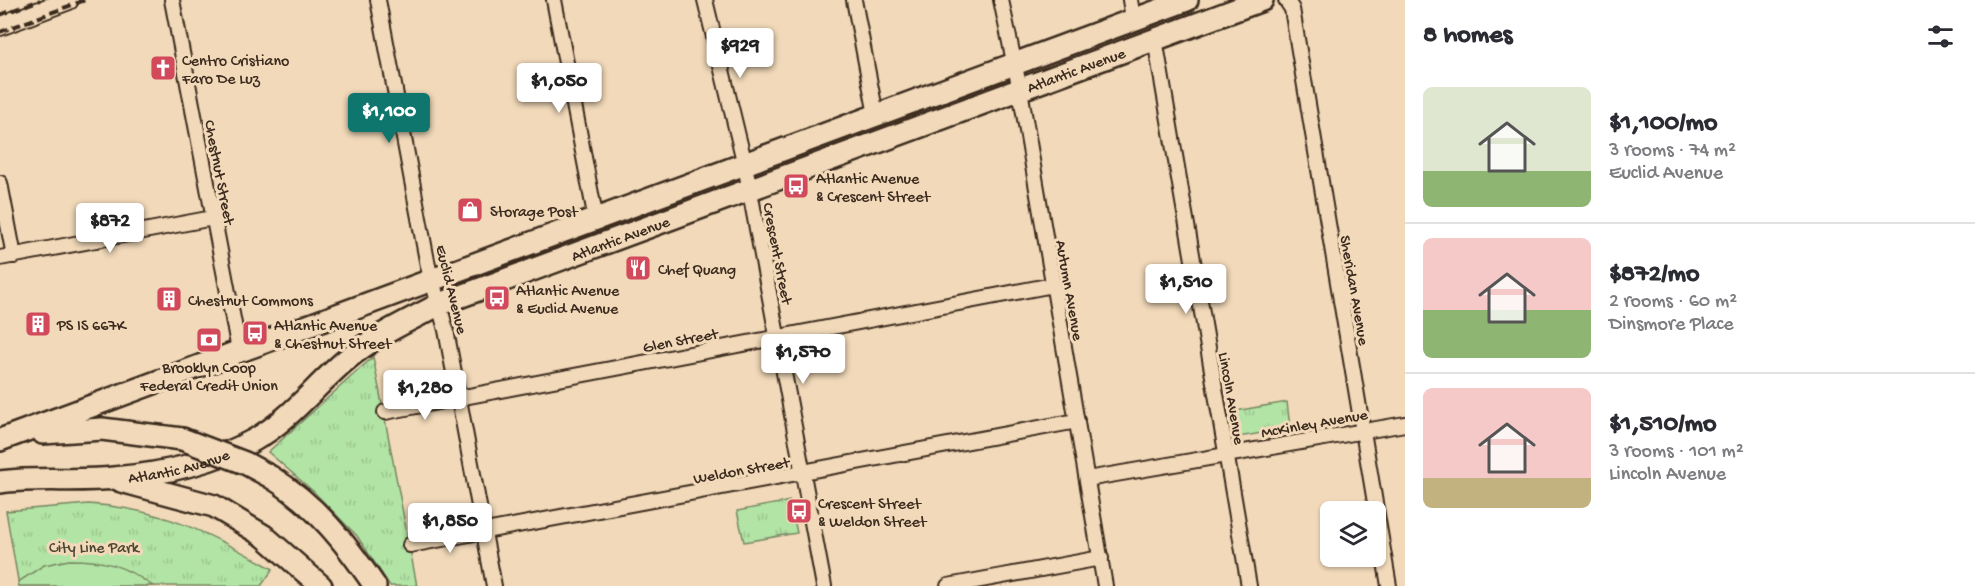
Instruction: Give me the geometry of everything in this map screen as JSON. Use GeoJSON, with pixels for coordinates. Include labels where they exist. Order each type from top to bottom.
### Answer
{"type":"FeatureCollection","features":[{"type":"Feature","properties":{"kind":"main road","name":"Atlantic Avenue"},"geometry":{"type":"LineString","coordinates":[[0,441],[239,350],[745,165],[1013,64],[1132,9],[1187,0]]}},
{"type":"Feature","properties":{"kind":"main road","name":"Atlantic Avenue"},"geometry":{"type":"LineString","coordinates":[[0,482],[51,478],[112,479],[170,471],[199,463],[253,441],[282,421],[347,359],[376,338],[440,304],[1262,0]]}},
{"type":"Feature","properties":{"kind":"main road"},"geometry":{"type":"LineString","coordinates":[[0,441],[60,430],[102,429],[182,439],[245,463],[293,491],[330,524],[347,544],[375,586]]}},
{"type":"Feature","properties":{"kind":"main road"},"geometry":{"type":"LineString","coordinates":[[112,479],[214,506],[264,536],[321,586]]}},
{"type":"Feature","properties":{"kind":"street"},"geometry":{"type":"LineString","coordinates":[[0,26],[69,0]]}},
{"type":"Feature","properties":{"kind":"street","name":"Chestnut Street"},"geometry":{"type":"LineString","coordinates":[[172,0],[239,350]]}},
{"type":"Feature","properties":{"kind":"street","name":"Euclid Avenue"},"geometry":{"type":"LineString","coordinates":[[378,0],[432,280],[440,304],[459,398],[494,586]]}},
{"type":"Feature","properties":{"kind":"street"},"geometry":{"type":"LineString","coordinates":[[554,0],[596,220]]}},
{"type":"Feature","properties":{"kind":"street","name":"Crescent Street"},"geometry":{"type":"LineString","coordinates":[[705,0],[745,165],[824,586]]}},
{"type":"Feature","properties":{"kind":"street"},"geometry":{"type":"LineString","coordinates":[[854,0],[876,115]]}},
{"type":"Feature","properties":{"kind":"street","name":"Autumn Avenue"},"geometry":{"type":"LineString","coordinates":[[1001,0],[1020,90],[1106,586]]}},
{"type":"Feature","properties":{"kind":"street","name":"Sheridan Avenue"},"geometry":{"type":"LineString","coordinates":[[1286,0],[1292,9],[1389,586]]}},
{"type":"Feature","properties":{"kind":"street","name":"Lincoln Avenue"},"geometry":{"type":"LineString","coordinates":[[1155,39],[1249,586]]}},
{"type":"Feature","properties":{"kind":"street"},"geometry":{"type":"LineString","coordinates":[[0,183],[7,257],[213,218]]}},
{"type":"Feature","properties":{"kind":"street","name":"Glen Street"},"geometry":{"type":"LineString","coordinates":[[385,412],[1053,285]]}},
{"type":"Feature","properties":{"kind":"street","name":"Weldon Street"},"geometry":{"type":"LineString","coordinates":[[411,545],[803,474],[1077,421]]}},
{"type":"Feature","properties":{"kind":"street","name":"McKinley Avenue"},"geometry":{"type":"LineString","coordinates":[[1087,479],[1405,424]]}},
{"type":"Feature","properties":{"kind":"street"},"geometry":{"type":"LineString","coordinates":[[948,586],[1101,558]]}},
{"type":"Feature","properties":{"kind":"green space"},"geometry":{"type":"Polygon","coordinates":[[[373,357],[417,586],[390,586],[357,536],[314,492],[268,452],[373,357]]]}},
{"type":"Feature","properties":{"kind":"green space"},"geometry":{"type":"Polygon","coordinates":[[[1287,402],[1290,428],[1239,437],[1235,411],[1287,402]]]}},
{"type":"Feature","properties":{"kind":"green space"},"geometry":{"type":"Polygon","coordinates":[[[790,501],[797,533],[744,542],[737,511],[790,501]]]}},
{"type":"Feature","properties":{"kind":"green space","name":"City Line Park"},"geometry":{"type":"Polygon","coordinates":[[[89,504],[140,511],[163,517],[228,544],[273,569],[261,586],[19,586],[6,511],[89,504]]]}},
{"type":"Feature","properties":{"kind":"green space"},"geometry":{"type":"Polygon","coordinates":[[[69,560],[114,565],[153,586],[19,586],[18,582],[44,565],[69,560]]]}},
{"type":"Feature","properties":{"kind":"railway"},"geometry":{"type":"LineString","coordinates":[[0,15],[40,0]]}},
{"type":"Feature","properties":{"kind":"railway"},"geometry":{"type":"LineString","coordinates":[[0,32],[85,0]]}},
{"type":"Feature","properties":{"kind":"place","name":"Centro Cristiano Faro De Luz"},"geometry":{"type":"Point","coordinates":[163,68]}},
{"type":"Feature","properties":{"kind":"place","name":"Atlantic Avenue & Crescent Street"},"geometry":{"type":"Point","coordinates":[796,186]}},
{"type":"Feature","properties":{"kind":"place","name":"Storage Post"},"geometry":{"type":"Point","coordinates":[470,210]}},
{"type":"Feature","properties":{"kind":"place","name":"Chef Quang"},"geometry":{"type":"Point","coordinates":[638,268]}},
{"type":"Feature","properties":{"kind":"place","name":"Atlantic Avenue & Euclid Avenue"},"geometry":{"type":"Point","coordinates":[497,298]}},
{"type":"Feature","properties":{"kind":"place","name":"Chestnut Commons"},"geometry":{"type":"Point","coordinates":[169,299]}},
{"type":"Feature","properties":{"kind":"place","name":"PS IS 667K"},"geometry":{"type":"Point","coordinates":[38,324]}},
{"type":"Feature","properties":{"kind":"place","name":"Atlantic Avenue & Chestnut Street"},"geometry":{"type":"Point","coordinates":[255,333]}},
{"type":"Feature","properties":{"kind":"place","name":"Brooklyn Coop Federal Credit Union"},"geometry":{"type":"Point","coordinates":[209,340]}},
{"type":"Feature","properties":{"kind":"place","name":"Crescent Street & Weldon Street"},"geometry":{"type":"Point","coordinates":[799,511]}}]}
